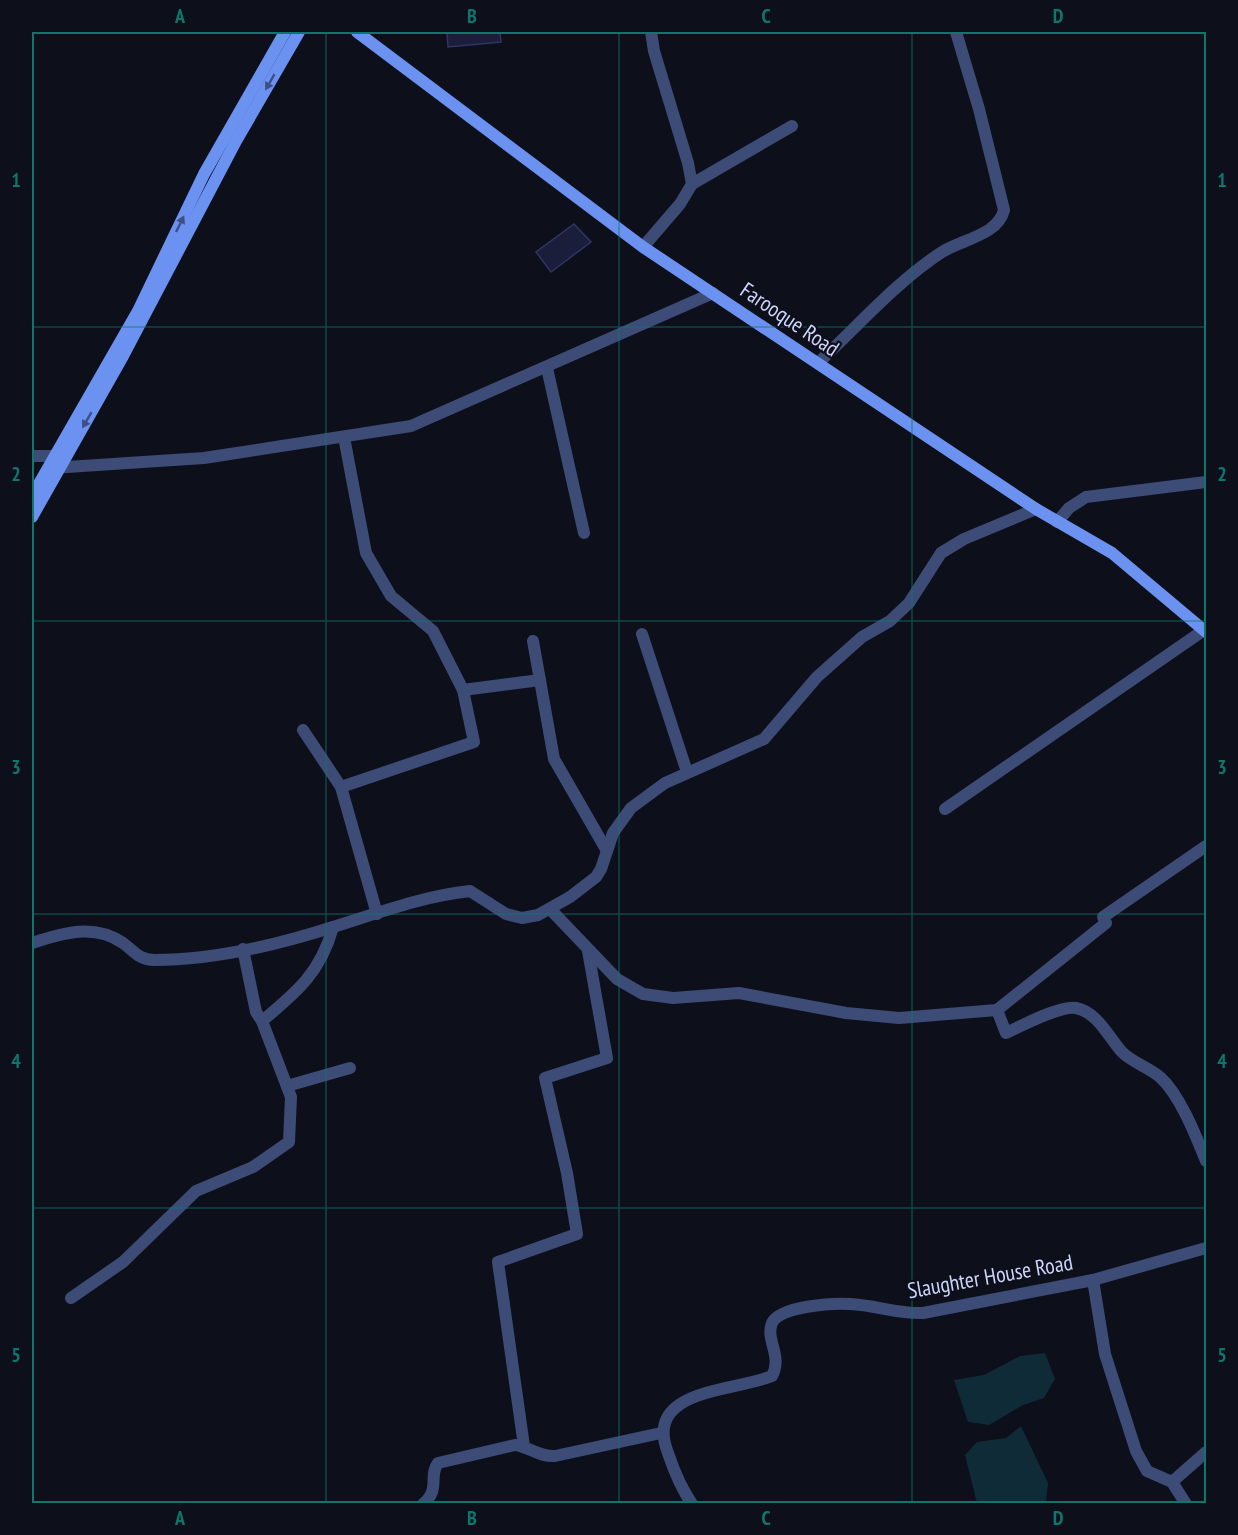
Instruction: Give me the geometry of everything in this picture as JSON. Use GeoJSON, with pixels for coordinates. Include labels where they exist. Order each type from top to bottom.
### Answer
{"type":"FeatureCollection","features":[{"type":"Feature","properties":{"kind":"street"},"geometry":{"type":"LineString","coordinates":[[32,496],[138,311],[204,174],[285,32]]}},
{"type":"Feature","properties":{"kind":"street"},"geometry":{"type":"LineString","coordinates":[[32,517],[123,356],[236,141],[299,32]]}},
{"type":"Feature","properties":{"kind":"street","name":"Farooque Road"},"geometry":{"type":"LineString","coordinates":[[357,32],[643,247],[1036,509],[1112,553],[1205,631]]}},
{"type":"Feature","properties":{"kind":"street"},"geometry":{"type":"LineString","coordinates":[[651,32],[654,51],[688,163],[692,184]]}},
{"type":"Feature","properties":{"kind":"street"},"geometry":{"type":"LineString","coordinates":[[818,363],[909,278],[942,252],[992,229],[1002,219],[1004,210],[979,109],[956,32]]}},
{"type":"Feature","properties":{"kind":"street"},"geometry":{"type":"LineString","coordinates":[[643,247],[680,204],[692,184],[792,126]]}},
{"type":"Feature","properties":{"kind":"street"},"geometry":{"type":"LineString","coordinates":[[46,469],[204,458],[411,426],[713,293]]}},
{"type":"Feature","properties":{"kind":"street"},"geometry":{"type":"LineString","coordinates":[[547,368],[584,534]]}},
{"type":"Feature","properties":{"kind":"street"},"geometry":{"type":"LineString","coordinates":[[341,787],[474,741],[463,690],[433,631],[391,596],[366,553],[344,437]]}},
{"type":"Feature","properties":{"kind":"street"},"geometry":{"type":"LineString","coordinates":[[32,456],[54,456]]}},
{"type":"Feature","properties":{"kind":"street"},"geometry":{"type":"LineString","coordinates":[[1057,522],[1069,507],[1086,497],[1206,482]]}},
{"type":"Feature","properties":{"kind":"street"},"geometry":{"type":"LineString","coordinates":[[32,943],[81,931],[105,933],[146,960],[243,950],[448,894],[470,891],[513,916],[530,918],[550,909],[596,877],[613,833],[631,808],[665,783],[764,739],[799,695],[834,661],[862,637],[891,621],[909,603],[932,565],[950,546],[1036,509]]}},
{"type":"Feature","properties":{"kind":"street"},"geometry":{"type":"LineString","coordinates":[[945,809],[1205,631]]}},
{"type":"Feature","properties":{"kind":"street"},"geometry":{"type":"LineString","coordinates":[[642,634],[687,772]]}},
{"type":"Feature","properties":{"kind":"street"},"geometry":{"type":"LineString","coordinates":[[533,641],[554,759],[607,851]]}},
{"type":"Feature","properties":{"kind":"street"},"geometry":{"type":"LineString","coordinates":[[463,690],[540,680]]}},
{"type":"Feature","properties":{"kind":"street"},"geometry":{"type":"LineString","coordinates":[[303,730],[341,787],[377,914]]}},
{"type":"Feature","properties":{"kind":"street"},"geometry":{"type":"LineString","coordinates":[[550,909],[617,979],[643,994],[672,998],[739,993],[846,1013],[899,1018],[997,1010],[1105,920],[1206,846]]}},
{"type":"Feature","properties":{"kind":"street"},"geometry":{"type":"LineString","coordinates":[[262,1021],[302,986],[317,968],[327,952],[333,927]]}},
{"type":"Feature","properties":{"kind":"street"},"geometry":{"type":"LineString","coordinates":[[71,1298],[123,1262],[196,1191],[253,1167],[289,1142],[291,1097],[262,1021],[256,1012],[243,950]]}},
{"type":"Feature","properties":{"kind":"street"},"geometry":{"type":"LineString","coordinates":[[524,1446],[498,1262],[577,1234],[567,1173],[545,1078],[607,1058],[588,951]]}},
{"type":"Feature","properties":{"kind":"street"},"geometry":{"type":"LineString","coordinates":[[997,1010],[1006,1033],[1074,1007],[1091,1014],[1124,1054],[1147,1066],[1162,1079],[1192,1127],[1206,1161]]}},
{"type":"Feature","properties":{"kind":"street"},"geometry":{"type":"LineString","coordinates":[[287,1086],[350,1068]]}},
{"type":"Feature","properties":{"kind":"street","name":"Slaughter House Road"},"geometry":{"type":"LineString","coordinates":[[661,1433],[671,1410],[684,1400],[772,1376],[777,1359],[770,1331],[772,1322],[779,1315],[825,1304],[851,1304],[904,1314],[923,1313],[1093,1280],[1206,1248]]}},
{"type":"Feature","properties":{"kind":"street"},"geometry":{"type":"LineString","coordinates":[[1093,1280],[1105,1354],[1136,1451],[1148,1471],[1172,1482],[1186,1503]]}},
{"type":"Feature","properties":{"kind":"street"},"geometry":{"type":"LineString","coordinates":[[423,1503],[435,1488],[435,1470],[438,1462],[515,1445],[524,1446],[543,1456],[555,1456],[661,1433],[678,1481],[692,1503]]}},
{"type":"Feature","properties":{"kind":"street"},"geometry":{"type":"LineString","coordinates":[[1172,1482],[1206,1452]]}},
{"type":"Feature","properties":{"kind":"water"},"geometry":{"type":"Polygon","coordinates":[[[1045,1353],[1055,1379],[1044,1398],[1023,1405],[989,1425],[968,1422],[954,1380],[984,1375],[1020,1356],[1045,1353]]]}},
{"type":"Feature","properties":{"kind":"water"},"geometry":{"type":"Polygon","coordinates":[[[1021,1426],[1048,1483],[1046,1503],[977,1503],[965,1455],[977,1442],[1006,1438],[1021,1426]]]}},
{"type":"Feature","properties":{"kind":"building"},"geometry":{"type":"Polygon","coordinates":[[[447,32],[500,32],[501,42],[448,47],[447,32]]]}},
{"type":"Feature","properties":{"kind":"building"},"geometry":{"type":"Polygon","coordinates":[[[574,224],[591,242],[551,272],[536,252],[574,224]]]}}]}
